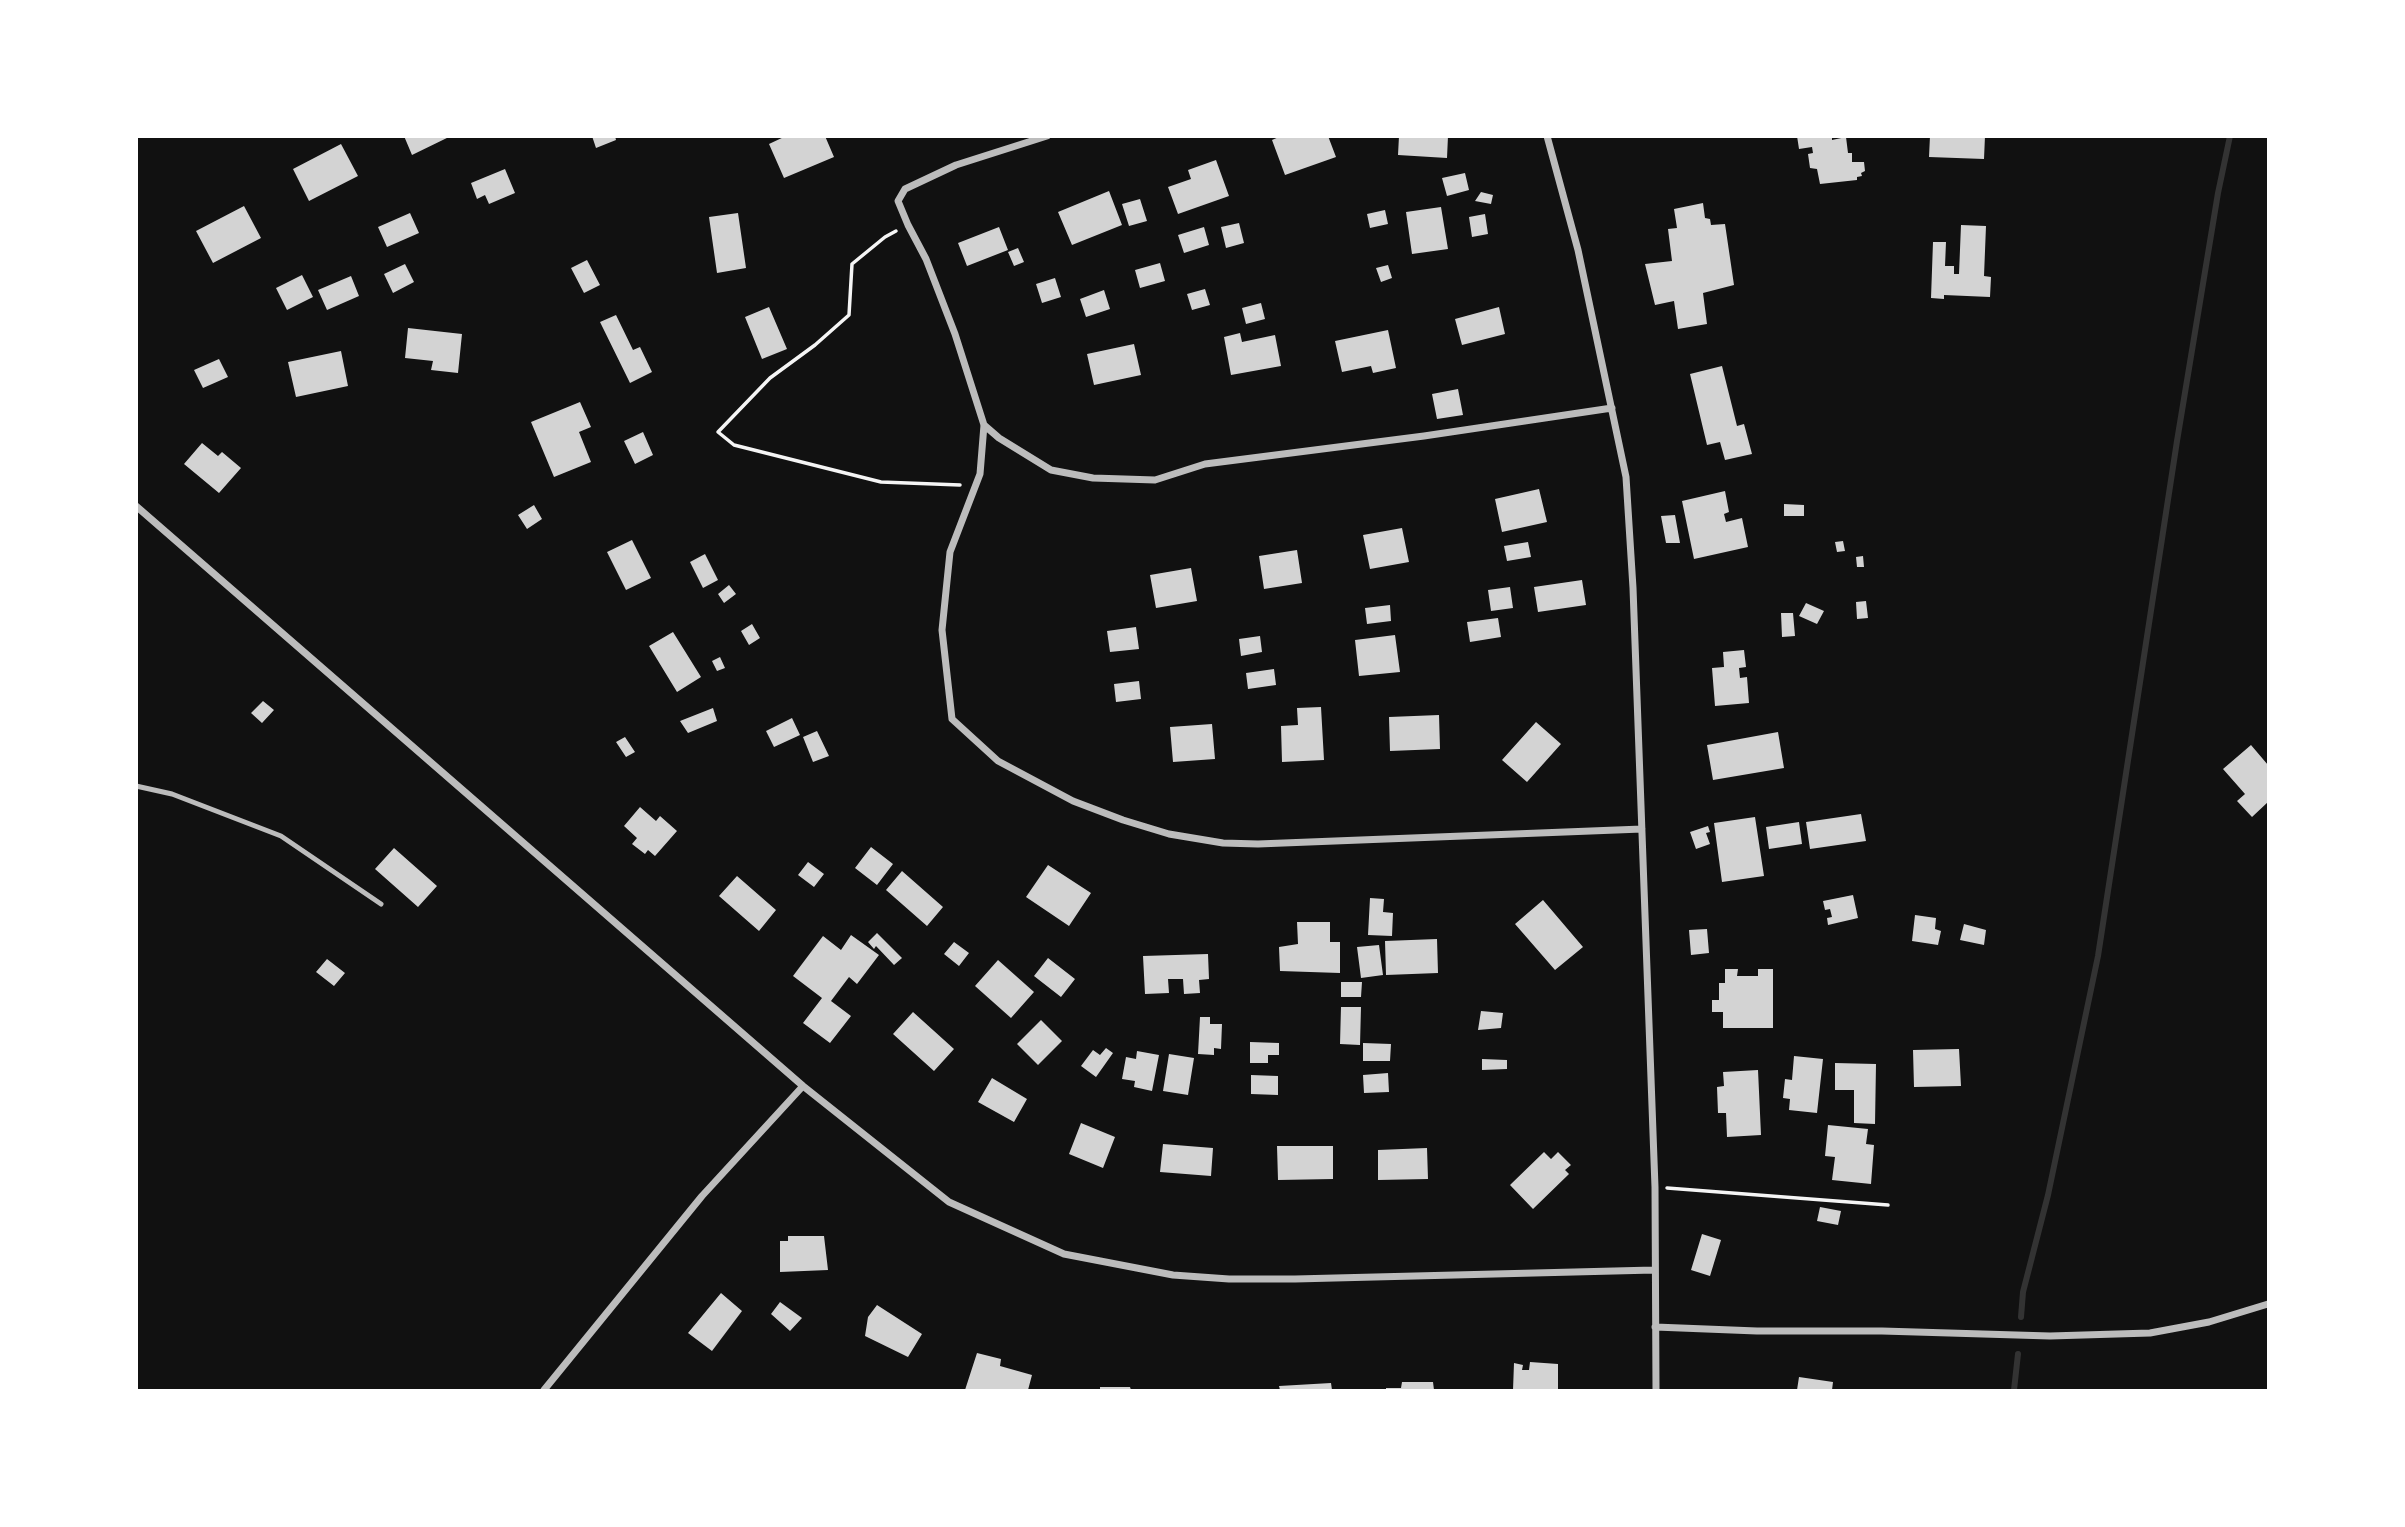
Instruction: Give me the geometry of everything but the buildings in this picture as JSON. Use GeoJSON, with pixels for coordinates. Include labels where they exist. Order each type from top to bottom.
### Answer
{"type":"FeatureCollection","features":[{"type":"Feature","properties":{"kind":"street"},"geometry":{"type":"LineString","coordinates":[[1048,136],[957,165],[905,189],[898,201],[926,259],[950,321],[984,425],[980,474],[950,552],[942,630],[952,719],[998,761],[1073,801],[1169,834],[1223,843],[1258,844],[1642,829]]}},
{"type":"Feature","properties":{"kind":"street"},"geometry":{"type":"LineString","coordinates":[[1547,136],[1578,250],[1626,477],[1633,588],[1655,1187],[1656,1391]]}},
{"type":"Feature","properties":{"kind":"street"},"geometry":{"type":"LineString","coordinates":[[984,425],[999,438],[1051,470],[1093,478],[1155,480],[1205,464],[1612,408]]}},
{"type":"Feature","properties":{"kind":"street"},"geometry":{"type":"LineString","coordinates":[[136,506],[803,1086],[950,1202],[1064,1254],[1173,1275],[1228,1279],[1654,1270]]}},
{"type":"Feature","properties":{"kind":"street"},"geometry":{"type":"LineString","coordinates":[[544,1391],[702,1196],[803,1086]]}},
{"type":"Feature","properties":{"kind":"street"},"geometry":{"type":"LineString","coordinates":[[1655,1327],[1757,1332],[1882,1331],[2050,1336],[2150,1333],[2208,1322],[2269,1304]]}},
{"type":"Feature","properties":{"kind":"lane"},"geometry":{"type":"LineString","coordinates":[[136,786],[173,794],[281,836],[381,904]]}},
{"type":"Feature","properties":{"kind":"path"},"geometry":{"type":"LineString","coordinates":[[908,225],[885,237],[852,264],[849,316],[770,378],[718,432],[734,445],[881,482],[975,486]]}},
{"type":"Feature","properties":{"kind":"path"},"geometry":{"type":"LineString","coordinates":[[1655,1187],[1888,1205]]}},
{"type":"Feature","properties":{"kind":"waterway"},"geometry":{"type":"LineString","coordinates":[[2021,1317],[2023,1292],[2048,1195],[2098,956],[2177,441],[2230,136]]}},
{"type":"Feature","properties":{"kind":"waterway"},"geometry":{"type":"LineString","coordinates":[[2014,1390],[2018,1354]]}}]}
